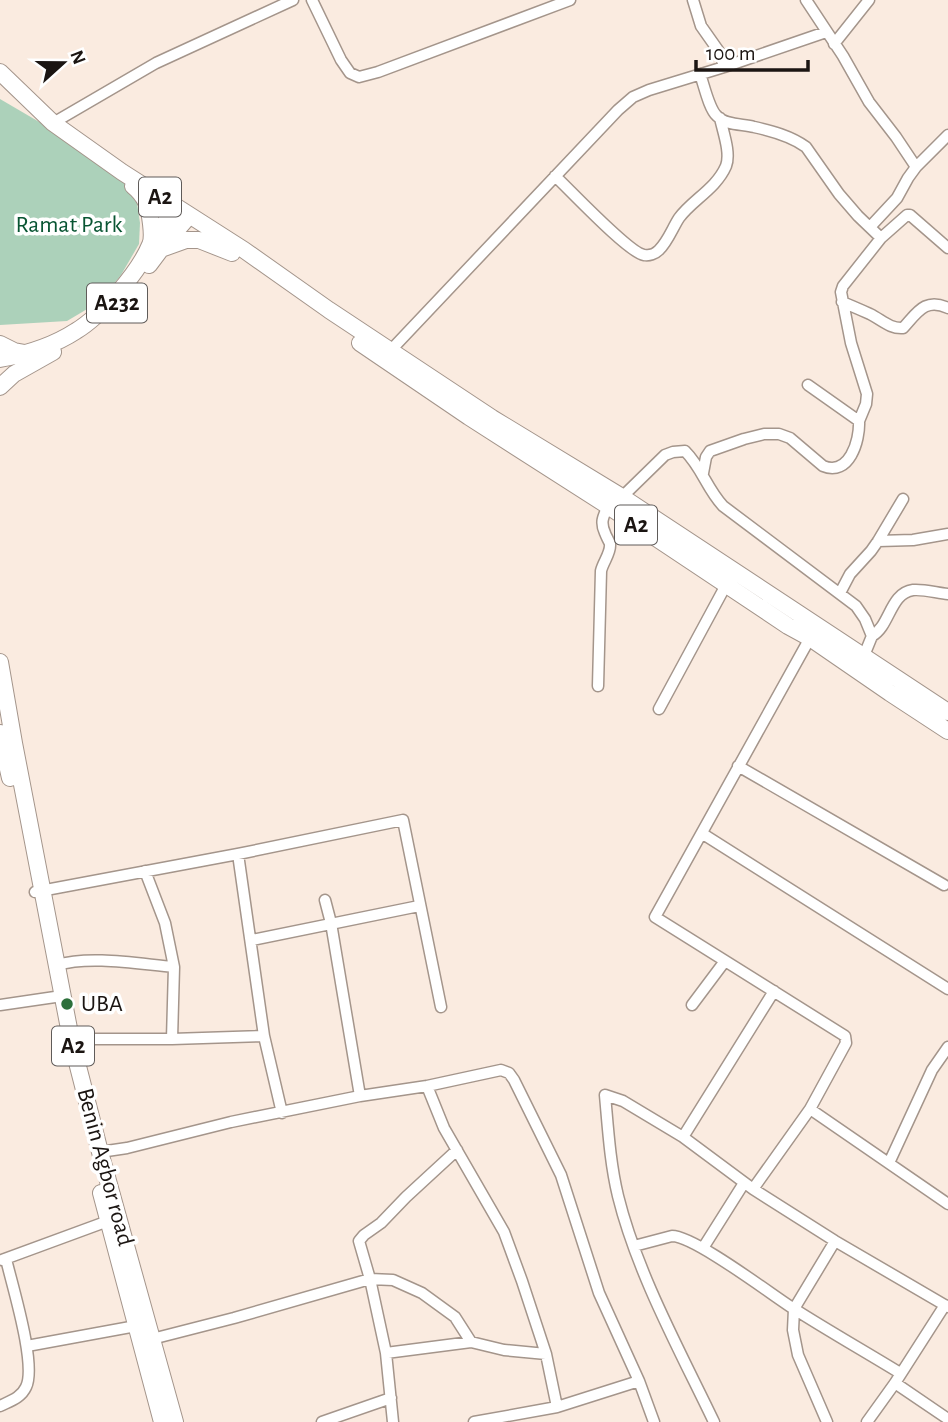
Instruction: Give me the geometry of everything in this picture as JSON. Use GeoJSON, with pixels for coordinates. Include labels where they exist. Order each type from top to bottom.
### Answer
{"type":"FeatureCollection","features":[{"type":"Feature","properties":{"kind":"highway","name":"A2"},"geometry":{"type":"LineString","coordinates":[[0,72],[53,123],[180,214],[244,250],[469,417],[615,502],[948,712]]}},
{"type":"Feature","properties":{"kind":"highway"},"geometry":{"type":"LineString","coordinates":[[0,85],[47,125],[138,189],[180,214],[232,253]]}},
{"type":"Feature","properties":{"kind":"highway"},"geometry":{"type":"LineString","coordinates":[[138,189],[146,203],[156,246]]}},
{"type":"Feature","properties":{"kind":"highway"},"geometry":{"type":"LineString","coordinates":[[0,359],[47,346],[78,331],[99,314],[120,291],[180,214]]}},
{"type":"Feature","properties":{"kind":"highway"},"geometry":{"type":"LineString","coordinates":[[156,246],[199,240],[232,253]]}},
{"type":"Feature","properties":{"kind":"highway","name":"A232"},"geometry":{"type":"LineString","coordinates":[[0,385],[14,374],[82,336],[102,320],[133,285],[156,246]]}},
{"type":"Feature","properties":{"kind":"highway","name":"A2"},"geometry":{"type":"LineString","coordinates":[[232,253],[289,291],[391,351],[510,430],[615,502],[726,585],[948,731]]}},
{"type":"Feature","properties":{"kind":"highway"},"geometry":{"type":"LineString","coordinates":[[0,344],[25,353]]}},
{"type":"Feature","properties":{"kind":"highway"},"geometry":{"type":"LineString","coordinates":[[0,369],[0,385]]}},
{"type":"Feature","properties":{"kind":"highway","name":"Benin Agbor road"},"geometry":{"type":"LineString","coordinates":[[0,662],[54,997],[68,1063],[162,1422]]}},
{"type":"Feature","properties":{"kind":"highway","name":"Benin Agbor road"},"geometry":{"type":"LineString","coordinates":[[0,733],[57,965],[71,1040],[175,1422]]}},
{"type":"Feature","properties":{"kind":"street"},"geometry":{"type":"LineString","coordinates":[[53,123],[156,63],[293,0]]}},
{"type":"Feature","properties":{"kind":"street"},"geometry":{"type":"LineString","coordinates":[[312,0],[341,60],[350,73],[359,77],[570,0]]}},
{"type":"Feature","properties":{"kind":"street"},"geometry":{"type":"LineString","coordinates":[[693,0],[701,26],[720,53],[724,67]]}},
{"type":"Feature","properties":{"kind":"street"},"geometry":{"type":"LineString","coordinates":[[807,0],[869,102],[897,137],[916,167]]}},
{"type":"Feature","properties":{"kind":"street"},"geometry":{"type":"LineString","coordinates":[[834,44],[869,0]]}},
{"type":"Feature","properties":{"kind":"street"},"geometry":{"type":"LineString","coordinates":[[391,351],[633,97],[826,32]]}},
{"type":"Feature","properties":{"kind":"street"},"geometry":{"type":"LineString","coordinates":[[700,74],[717,117],[730,123],[799,141],[839,194],[881,238]]}},
{"type":"Feature","properties":{"kind":"street"},"geometry":{"type":"LineString","coordinates":[[555,176],[627,245],[642,255],[653,254],[674,230],[680,217],[713,185],[726,165],[728,157],[720,118]]}},
{"type":"Feature","properties":{"kind":"street"},"geometry":{"type":"LineString","coordinates":[[870,227],[897,198],[916,167],[948,135]]}},
{"type":"Feature","properties":{"kind":"street"},"geometry":{"type":"LineString","coordinates":[[703,473],[710,451],[764,434],[779,434],[790,438],[823,466],[834,468],[844,465],[858,442],[859,421],[867,394],[851,343],[842,302],[843,286],[881,238],[908,215],[948,248]]}},
{"type":"Feature","properties":{"kind":"street"},"geometry":{"type":"LineString","coordinates":[[842,302],[899,330],[923,307],[932,304],[948,308]]}},
{"type":"Feature","properties":{"kind":"street"},"geometry":{"type":"LineString","coordinates":[[808,385],[859,421]]}},
{"type":"Feature","properties":{"kind":"street"},"geometry":{"type":"LineString","coordinates":[[598,686],[601,571],[609,554],[610,544],[601,520],[615,502],[665,455],[673,452],[685,451],[703,473],[713,495],[723,506],[856,606],[872,636]]}},
{"type":"Feature","properties":{"kind":"street"},"geometry":{"type":"LineString","coordinates":[[840,593],[850,574],[872,551],[903,499]]}},
{"type":"Feature","properties":{"kind":"street"},"geometry":{"type":"LineString","coordinates":[[878,541],[913,540],[948,534]]}},
{"type":"Feature","properties":{"kind":"street"},"geometry":{"type":"LineString","coordinates":[[659,709],[726,585]]}},
{"type":"Feature","properties":{"kind":"street"},"geometry":{"type":"LineString","coordinates":[[863,658],[872,636],[881,628],[904,594],[917,590],[948,594]]}},
{"type":"Feature","properties":{"kind":"street"},"geometry":{"type":"LineString","coordinates":[[703,1248],[810,1109],[846,1043],[845,1036],[655,918],[810,638]]}},
{"type":"Feature","properties":{"kind":"street"},"geometry":{"type":"LineString","coordinates":[[738,766],[944,885]]}},
{"type":"Feature","properties":{"kind":"street"},"geometry":{"type":"LineString","coordinates":[[39,891],[403,820],[441,1007]]}},
{"type":"Feature","properties":{"kind":"street"},"geometry":{"type":"LineString","coordinates":[[703,834],[948,989]]}},
{"type":"Feature","properties":{"kind":"street"},"geometry":{"type":"LineString","coordinates":[[238,854],[264,1036],[282,1113]]}},
{"type":"Feature","properties":{"kind":"street"},"geometry":{"type":"LineString","coordinates":[[145,871],[165,923],[174,967],[172,1039]]}},
{"type":"Feature","properties":{"kind":"street"},"geometry":{"type":"LineString","coordinates":[[325,900],[360,1096]]}},
{"type":"Feature","properties":{"kind":"street"},"geometry":{"type":"LineString","coordinates":[[252,940],[419,906]]}},
{"type":"Feature","properties":{"kind":"street"},"geometry":{"type":"LineString","coordinates":[[57,965],[69,961],[107,961],[174,967]]}},
{"type":"Feature","properties":{"kind":"street"},"geometry":{"type":"LineString","coordinates":[[692,1005],[725,961]]}},
{"type":"Feature","properties":{"kind":"street"},"geometry":{"type":"LineString","coordinates":[[683,1137],[774,991]]}},
{"type":"Feature","properties":{"kind":"street"},"geometry":{"type":"LineString","coordinates":[[0,1005],[54,997]]}},
{"type":"Feature","properties":{"kind":"street"},"geometry":{"type":"LineString","coordinates":[[71,1040],[264,1036]]}},
{"type":"Feature","properties":{"kind":"street"},"geometry":{"type":"LineString","coordinates":[[889,1163],[932,1070],[948,1047]]}},
{"type":"Feature","properties":{"kind":"street"},"geometry":{"type":"LineString","coordinates":[[100,1152],[360,1096],[427,1086],[500,1070],[509,1073],[561,1175],[598,1293],[639,1381],[654,1422]]}},
{"type":"Feature","properties":{"kind":"street"},"geometry":{"type":"LineString","coordinates":[[427,1086],[444,1128],[504,1231],[546,1354],[557,1407]]}},
{"type":"Feature","properties":{"kind":"street"},"geometry":{"type":"LineString","coordinates":[[714,1422],[655,1297],[635,1247],[618,1195],[605,1095],[623,1101],[683,1137],[749,1186],[835,1241],[946,1306],[867,1422]]}},
{"type":"Feature","properties":{"kind":"street"},"geometry":{"type":"LineString","coordinates":[[810,1109],[948,1204]]}},
{"type":"Feature","properties":{"kind":"street"},"geometry":{"type":"LineString","coordinates":[[393,1422],[386,1353],[359,1241],[457,1150]]}},
{"type":"Feature","properties":{"kind":"street"},"geometry":{"type":"LineString","coordinates":[[0,1406],[19,1397],[27,1387],[29,1373],[27,1346],[3,1260],[108,1221]]}},
{"type":"Feature","properties":{"kind":"street"},"geometry":{"type":"LineString","coordinates":[[635,1247],[678,1236],[703,1248],[898,1378],[948,1419]]}},
{"type":"Feature","properties":{"kind":"street"},"geometry":{"type":"LineString","coordinates":[[827,1422],[797,1355],[793,1329],[794,1309],[835,1241]]}},
{"type":"Feature","properties":{"kind":"street"},"geometry":{"type":"LineString","coordinates":[[152,1339],[370,1279],[393,1280],[422,1293],[455,1317],[471,1342]]}},
{"type":"Feature","properties":{"kind":"street"},"geometry":{"type":"LineString","coordinates":[[27,1346],[136,1326]]}},
{"type":"Feature","properties":{"kind":"street"},"geometry":{"type":"LineString","coordinates":[[386,1353],[471,1342],[504,1350],[546,1354]]}},
{"type":"Feature","properties":{"kind":"street"},"geometry":{"type":"LineString","coordinates":[[474,1422],[557,1407],[639,1381]]}},
{"type":"Feature","properties":{"kind":"street"},"geometry":{"type":"LineString","coordinates":[[322,1422],[391,1398]]}},
{"type":"Feature","properties":{"kind":"green space","name":"Ramat Park"},"geometry":{"type":"Polygon","coordinates":[[[0,99],[108,167],[123,180],[137,203],[139,244],[121,275],[99,302],[67,321],[0,325],[0,99]]]}},
{"type":"Feature","properties":{"kind":"place","name":"UBA"},"geometry":{"type":"Point","coordinates":[67,1004]}}]}
